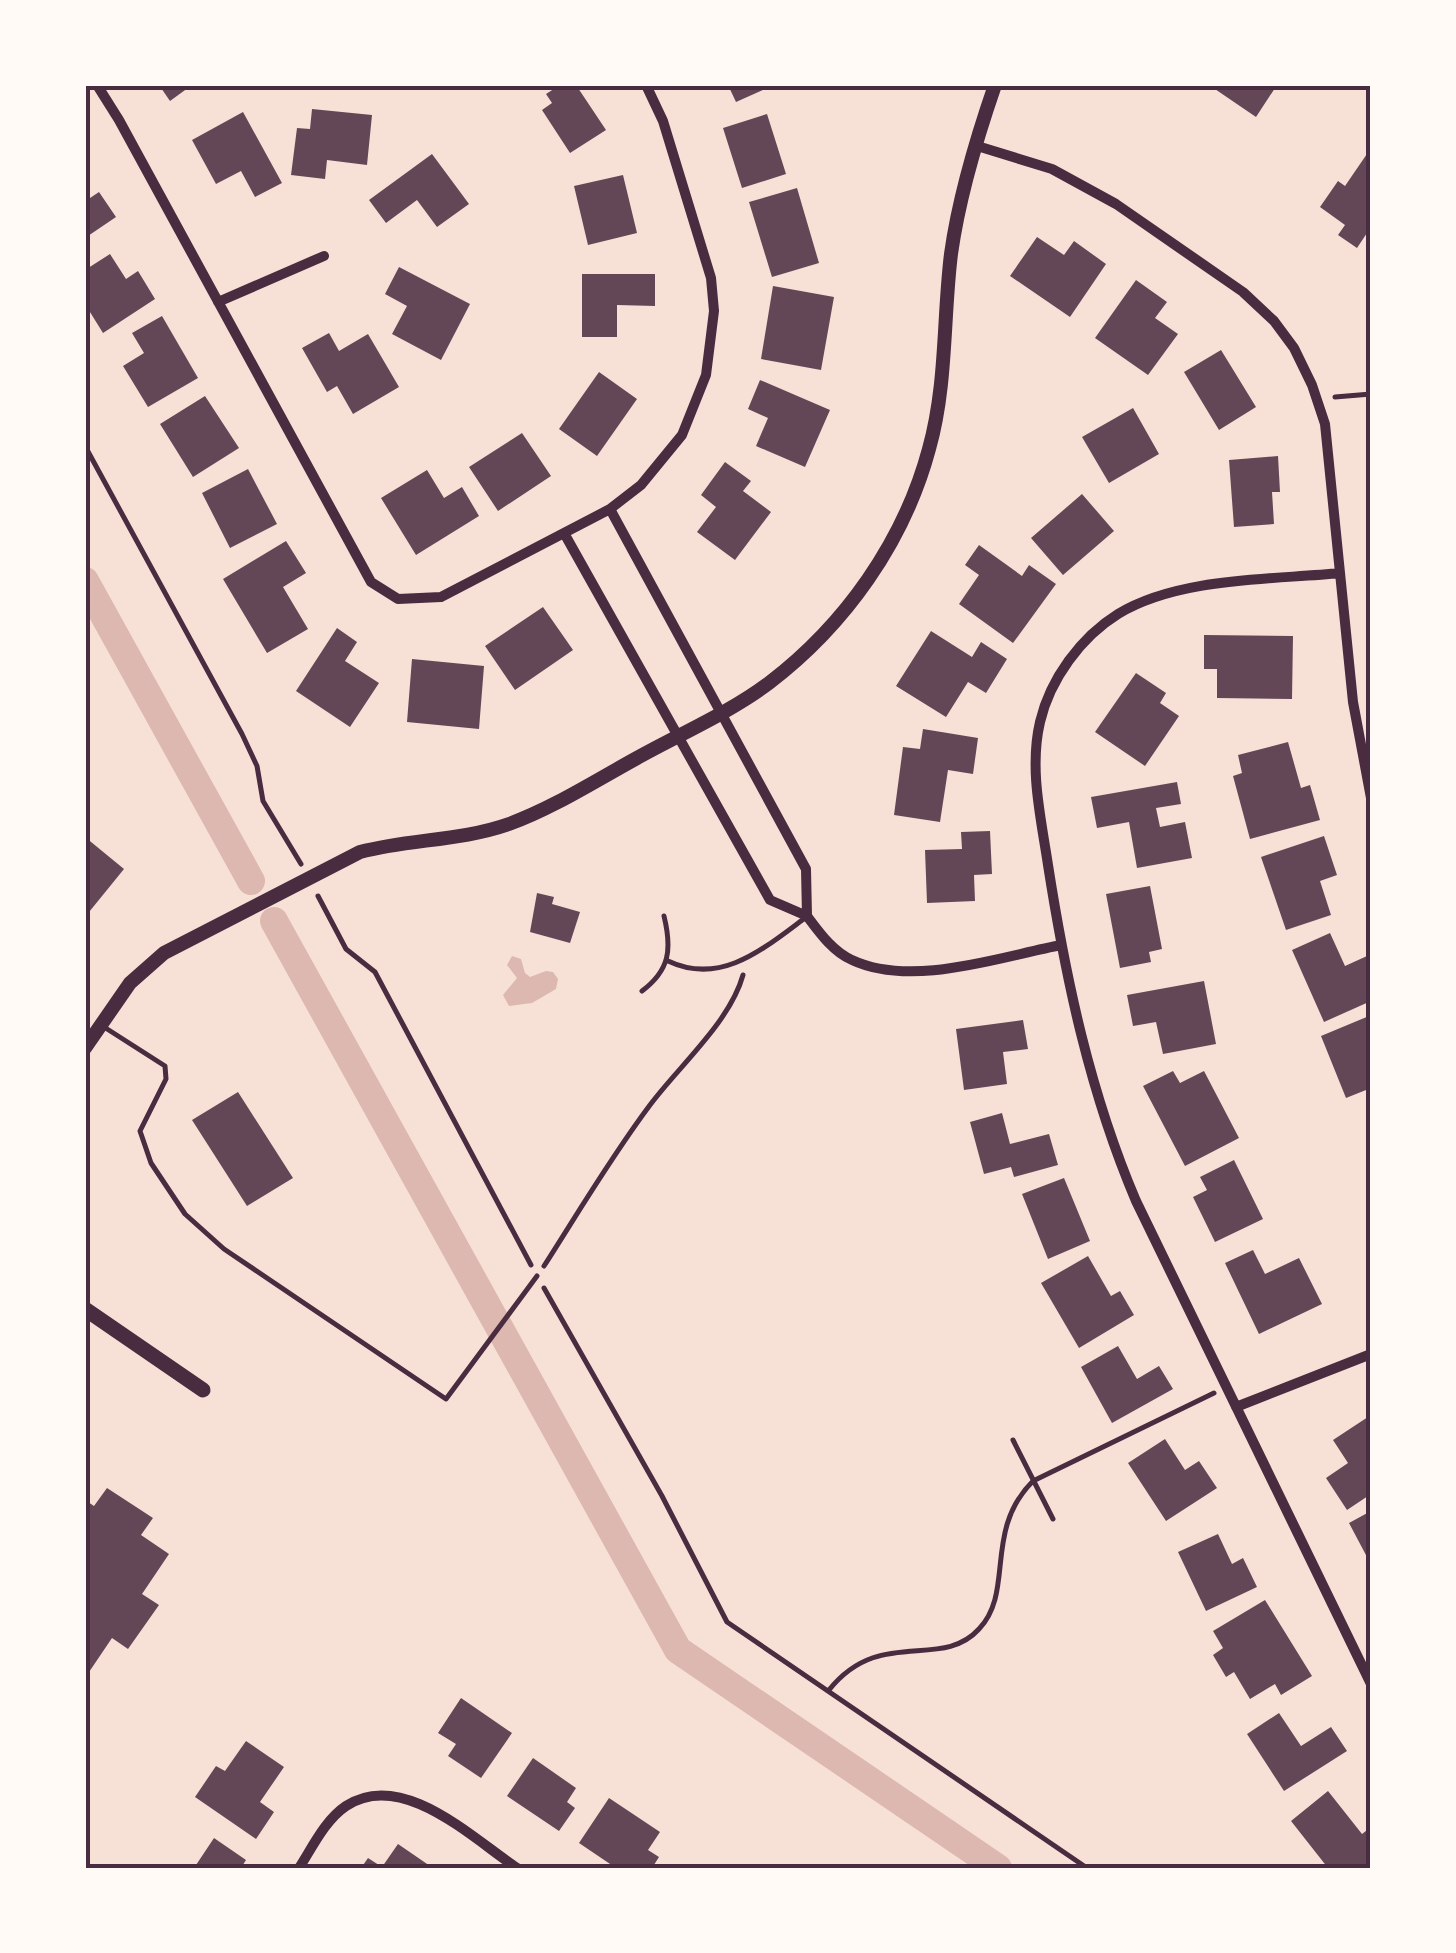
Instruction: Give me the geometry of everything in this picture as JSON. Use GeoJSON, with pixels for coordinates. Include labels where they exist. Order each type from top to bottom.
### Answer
{"type":"FeatureCollection","features":[{"type":"Feature","properties":{"kind":"main road"},"geometry":{"type":"LineString","coordinates":[[85,1310],[203,1390]]}},
{"type":"Feature","properties":{"kind":"street"},"geometry":{"type":"LineString","coordinates":[[97,85],[371,582],[398,599],[441,598],[610,509],[641,485],[682,435],[706,375],[714,311],[707,262],[663,121],[646,85]]}},
{"type":"Feature","properties":{"kind":"street"},"geometry":{"type":"LineString","coordinates":[[85,1048],[130,983],[164,953],[360,852],[389,844],[479,833],[534,814],[767,685],[835,622],[876,568],[902,521],[929,450],[939,406],[952,251],[974,145],[995,85]]}},
{"type":"Feature","properties":{"kind":"street"},"geometry":{"type":"LineString","coordinates":[[974,145],[1052,170],[1116,204],[1243,292],[1274,321],[1294,348],[1324,424],[1352,702],[1371,798]]}},
{"type":"Feature","properties":{"kind":"street"},"geometry":{"type":"LineString","coordinates":[[218,302],[324,256]]}},
{"type":"Feature","properties":{"kind":"street"},"geometry":{"type":"LineString","coordinates":[[610,509],[806,870],[808,916],[822,937],[850,960],[919,973],[1061,945]]}},
{"type":"Feature","properties":{"kind":"street"},"geometry":{"type":"LineString","coordinates":[[564,533],[770,900],[808,916]]}},
{"type":"Feature","properties":{"kind":"street"},"geometry":{"type":"LineString","coordinates":[[1340,574],[1198,587],[1155,597],[1118,614],[1070,659],[1040,721],[1035,758],[1037,796],[1061,945],[1112,1146],[1371,1684]]}},
{"type":"Feature","properties":{"kind":"street"},"geometry":{"type":"LineString","coordinates":[[1236,1407],[1371,1354]]}},
{"type":"Feature","properties":{"kind":"street"},"geometry":{"type":"LineString","coordinates":[[299,1868],[345,1806],[369,1796],[397,1795],[424,1805],[516,1868]]}},
{"type":"Feature","properties":{"kind":"lane"},"geometry":{"type":"LineString","coordinates":[[642,991],[658,979],[668,960],[670,940],[664,916]]}},
{"type":"Feature","properties":{"kind":"lane"},"geometry":{"type":"LineString","coordinates":[[668,960],[685,969],[714,971],[748,958],[808,916]]}},
{"type":"Feature","properties":{"kind":"lane"},"geometry":{"type":"LineString","coordinates":[[101,1026],[165,1066],[166,1079],[140,1132],[151,1163],[185,1214],[224,1248],[446,1399],[538,1276]]}},
{"type":"Feature","properties":{"kind":"path"},"geometry":{"type":"LineString","coordinates":[[1317,399],[1371,394]]}},
{"type":"Feature","properties":{"kind":"path"},"geometry":{"type":"LineString","coordinates":[[85,446],[242,734],[257,766],[262,801],[346,949],[375,972],[727,1622],[1087,1868]]}},
{"type":"Feature","properties":{"kind":"path"},"geometry":{"type":"LineString","coordinates":[[538,1276],[650,1105],[739,990],[748,958]]}},
{"type":"Feature","properties":{"kind":"path"},"geometry":{"type":"LineString","coordinates":[[829,1690],[856,1663],[875,1655],[961,1643],[990,1614],[1008,1515],[1020,1494],[1034,1481],[1226,1387]]}},
{"type":"Feature","properties":{"kind":"path"},"geometry":{"type":"LineString","coordinates":[[1012,1440],[1053,1519]]}},
{"type":"Feature","properties":{"kind":"shaded area"},"geometry":{"type":"Polygon","coordinates":[[[512,956],[521,959],[530,977],[553,972],[558,979],[556,989],[532,1003],[509,1006],[503,995],[517,978],[507,965],[512,956]]]}},
{"type":"Feature","properties":{"kind":"building"},"geometry":{"type":"Polygon","coordinates":[[[159,85],[192,85],[170,101],[159,85]]]}},
{"type":"Feature","properties":{"kind":"building"},"geometry":{"type":"Polygon","coordinates":[[[560,85],[576,85],[606,130],[570,153],[542,110],[552,103],[546,94],[560,85]]]}},
{"type":"Feature","properties":{"kind":"building"},"geometry":{"type":"Polygon","coordinates":[[[728,85],[774,85],[736,102],[728,85]]]}},
{"type":"Feature","properties":{"kind":"building"},"geometry":{"type":"Polygon","coordinates":[[[1209,85],[1277,85],[1256,117],[1209,85]]]}},
{"type":"Feature","properties":{"kind":"building"},"geometry":{"type":"Polygon","coordinates":[[[312,109],[372,115],[367,165],[327,160],[325,179],[291,175],[297,128],[310,129],[312,109]]]}},
{"type":"Feature","properties":{"kind":"building"},"geometry":{"type":"Polygon","coordinates":[[[243,112],[282,183],[255,197],[241,171],[216,184],[192,140],[243,112]]]}},
{"type":"Feature","properties":{"kind":"building"},"geometry":{"type":"Polygon","coordinates":[[[767,114],[786,174],[742,188],[723,128],[767,114]]]}},
{"type":"Feature","properties":{"kind":"building"},"geometry":{"type":"Polygon","coordinates":[[[1371,148],[1371,227],[1357,248],[1338,235],[1345,225],[1320,207],[1338,181],[1345,186],[1371,148]]]}},
{"type":"Feature","properties":{"kind":"building"},"geometry":{"type":"Polygon","coordinates":[[[432,154],[469,204],[437,227],[417,200],[386,223],[369,200],[432,154]]]}},
{"type":"Feature","properties":{"kind":"building"},"geometry":{"type":"Polygon","coordinates":[[[623,175],[637,233],[588,245],[574,186],[623,175]]]}},
{"type":"Feature","properties":{"kind":"building"},"geometry":{"type":"Polygon","coordinates":[[[797,188],[819,263],[772,277],[749,202],[797,188]]]}},
{"type":"Feature","properties":{"kind":"building"},"geometry":{"type":"Polygon","coordinates":[[[99,192],[116,217],[85,238],[85,197],[87,200],[99,192]]]}},
{"type":"Feature","properties":{"kind":"building"},"geometry":{"type":"Polygon","coordinates":[[[1037,237],[1064,255],[1074,241],[1106,264],[1070,317],[1010,276],[1037,237]]]}},
{"type":"Feature","properties":{"kind":"building"},"geometry":{"type":"Polygon","coordinates":[[[110,254],[126,279],[138,271],[155,299],[103,333],[85,304],[85,270],[110,254]]]}},
{"type":"Feature","properties":{"kind":"building"},"geometry":{"type":"Polygon","coordinates":[[[399,267],[470,304],[441,360],[392,334],[407,306],[385,294],[399,267]]]}},
{"type":"Feature","properties":{"kind":"building"},"geometry":{"type":"Polygon","coordinates":[[[582,274],[655,274],[655,306],[617,305],[617,337],[582,337],[582,274]]]}},
{"type":"Feature","properties":{"kind":"building"},"geometry":{"type":"Polygon","coordinates":[[[1136,280],[1167,302],[1155,318],[1178,334],[1148,375],[1095,338],[1136,280]]]}},
{"type":"Feature","properties":{"kind":"building"},"geometry":{"type":"Polygon","coordinates":[[[773,286],[834,297],[821,370],[761,359],[773,286]]]}},
{"type":"Feature","properties":{"kind":"building"},"geometry":{"type":"Polygon","coordinates":[[[162,316],[198,378],[148,407],[123,366],[144,353],[132,333],[162,316]]]}},
{"type":"Feature","properties":{"kind":"building"},"geometry":{"type":"Polygon","coordinates":[[[329,333],[339,351],[368,334],[399,387],[353,414],[337,386],[327,392],[302,348],[329,333]]]}},
{"type":"Feature","properties":{"kind":"building"},"geometry":{"type":"Polygon","coordinates":[[[1221,350],[1256,407],[1219,430],[1184,372],[1221,350]]]}},
{"type":"Feature","properties":{"kind":"building"},"geometry":{"type":"Polygon","coordinates":[[[599,372],[637,399],[597,456],[559,429],[599,372]]]}},
{"type":"Feature","properties":{"kind":"building"},"geometry":{"type":"Polygon","coordinates":[[[760,380],[830,410],[805,467],[756,446],[768,418],[748,409],[760,380]]]}},
{"type":"Feature","properties":{"kind":"building"},"geometry":{"type":"Polygon","coordinates":[[[205,396],[239,448],[193,477],[160,424],[205,396]]]}},
{"type":"Feature","properties":{"kind":"building"},"geometry":{"type":"Polygon","coordinates":[[[1133,408],[1159,454],[1109,483],[1082,437],[1133,408]]]}},
{"type":"Feature","properties":{"kind":"building"},"geometry":{"type":"Polygon","coordinates":[[[522,433],[551,476],[498,511],[469,467],[522,433]]]}},
{"type":"Feature","properties":{"kind":"building"},"geometry":{"type":"Polygon","coordinates":[[[1278,456],[1280,492],[1272,492],[1274,524],[1234,527],[1229,460],[1278,456]]]}},
{"type":"Feature","properties":{"kind":"building"},"geometry":{"type":"Polygon","coordinates":[[[725,462],[751,481],[743,491],[771,512],[735,560],[697,532],[716,507],[701,495],[725,462]]]}},
{"type":"Feature","properties":{"kind":"building"},"geometry":{"type":"Polygon","coordinates":[[[248,469],[277,524],[230,548],[202,493],[248,469]]]}},
{"type":"Feature","properties":{"kind":"building"},"geometry":{"type":"Polygon","coordinates":[[[427,470],[444,498],[462,487],[479,516],[416,555],[381,498],[427,470]]]}},
{"type":"Feature","properties":{"kind":"building"},"geometry":{"type":"Polygon","coordinates":[[[1082,494],[1114,531],[1063,575],[1031,538],[1082,494]]]}},
{"type":"Feature","properties":{"kind":"building"},"geometry":{"type":"Polygon","coordinates":[[[286,541],[306,573],[283,587],[308,629],[267,653],[223,579],[286,541]]]}},
{"type":"Feature","properties":{"kind":"building"},"geometry":{"type":"Polygon","coordinates":[[[979,545],[1022,576],[1029,565],[1056,584],[1013,643],[959,604],[979,575],[965,565],[979,545]]]}},
{"type":"Feature","properties":{"kind":"building"},"geometry":{"type":"Polygon","coordinates":[[[543,607],[573,650],[515,690],[485,646],[543,607]]]}},
{"type":"Feature","properties":{"kind":"building"},"geometry":{"type":"Polygon","coordinates":[[[337,628],[357,642],[345,661],[379,683],[350,727],[296,691],[337,628]]]}},
{"type":"Feature","properties":{"kind":"building"},"geometry":{"type":"Polygon","coordinates":[[[931,631],[972,657],[981,642],[1007,659],[986,693],[968,682],[946,717],[896,686],[931,631]]]}},
{"type":"Feature","properties":{"kind":"building"},"geometry":{"type":"Polygon","coordinates":[[[1204,635],[1293,636],[1292,699],[1217,698],[1217,669],[1204,669],[1204,635]]]}},
{"type":"Feature","properties":{"kind":"building"},"geometry":{"type":"Polygon","coordinates":[[[412,659],[484,666],[479,729],[407,722],[412,659]]]}},
{"type":"Feature","properties":{"kind":"building"},"geometry":{"type":"Polygon","coordinates":[[[1136,673],[1166,693],[1160,703],[1179,716],[1145,766],[1095,732],[1136,673]]]}},
{"type":"Feature","properties":{"kind":"building"},"geometry":{"type":"Polygon","coordinates":[[[923,729],[978,738],[973,774],[948,770],[940,822],[894,815],[903,747],[920,749],[923,729]]]}},
{"type":"Feature","properties":{"kind":"building"},"geometry":{"type":"Polygon","coordinates":[[[1288,742],[1301,788],[1310,785],[1320,820],[1250,839],[1233,776],[1242,773],[1238,755],[1288,742]]]}},
{"type":"Feature","properties":{"kind":"building"},"geometry":{"type":"Polygon","coordinates":[[[1177,782],[1181,804],[1156,808],[1160,827],[1185,822],[1192,858],[1137,868],[1129,822],[1097,828],[1091,797],[1177,782]]]}},
{"type":"Feature","properties":{"kind":"building"},"geometry":{"type":"Polygon","coordinates":[[[990,831],[992,874],[974,875],[975,901],[927,903],[925,850],[962,849],[961,832],[990,831]]]}},
{"type":"Feature","properties":{"kind":"building"},"geometry":{"type":"Polygon","coordinates":[[[1324,836],[1337,875],[1320,881],[1331,915],[1286,930],[1261,857],[1324,836]]]}},
{"type":"Feature","properties":{"kind":"building"},"geometry":{"type":"Polygon","coordinates":[[[85,837],[124,869],[85,917],[85,837]]]}},
{"type":"Feature","properties":{"kind":"building"},"geometry":{"type":"Polygon","coordinates":[[[1150,886],[1162,949],[1149,952],[1151,962],[1120,968],[1106,894],[1150,886]]]}},
{"type":"Feature","properties":{"kind":"building"},"geometry":{"type":"Polygon","coordinates":[[[537,893],[554,897],[552,904],[580,912],[570,943],[530,932],[537,893]]]}},
{"type":"Feature","properties":{"kind":"building"},"geometry":{"type":"Polygon","coordinates":[[[1330,933],[1345,966],[1367,956],[1371,966],[1371,1001],[1324,1022],[1292,950],[1330,933]]]}},
{"type":"Feature","properties":{"kind":"building"},"geometry":{"type":"Polygon","coordinates":[[[1204,981],[1216,1044],[1163,1054],[1156,1022],[1133,1026],[1127,995],[1204,981]]]}},
{"type":"Feature","properties":{"kind":"building"},"geometry":{"type":"Polygon","coordinates":[[[1369,1016],[1371,1088],[1346,1098],[1321,1036],[1369,1016]]]}},
{"type":"Feature","properties":{"kind":"building"},"geometry":{"type":"Polygon","coordinates":[[[1023,1020],[1028,1049],[1003,1052],[1007,1084],[964,1090],[956,1029],[1023,1020]]]}},
{"type":"Feature","properties":{"kind":"building"},"geometry":{"type":"Polygon","coordinates":[[[1173,1071],[1180,1083],[1204,1071],[1239,1138],[1185,1166],[1143,1086],[1173,1071]]]}},
{"type":"Feature","properties":{"kind":"building"},"geometry":{"type":"Polygon","coordinates":[[[238,1092],[293,1178],[247,1206],[192,1120],[238,1092]]]}},
{"type":"Feature","properties":{"kind":"building"},"geometry":{"type":"Polygon","coordinates":[[[1002,1113],[1010,1144],[1049,1134],[1058,1165],[1014,1177],[1011,1167],[984,1174],[970,1122],[1002,1113]]]}},
{"type":"Feature","properties":{"kind":"building"},"geometry":{"type":"Polygon","coordinates":[[[1234,1160],[1263,1219],[1215,1242],[1193,1197],[1207,1190],[1200,1177],[1234,1160]]]}},
{"type":"Feature","properties":{"kind":"building"},"geometry":{"type":"Polygon","coordinates":[[[1064,1178],[1090,1241],[1048,1259],[1022,1194],[1064,1178]]]}},
{"type":"Feature","properties":{"kind":"building"},"geometry":{"type":"Polygon","coordinates":[[[1253,1250],[1265,1274],[1299,1258],[1322,1304],[1259,1334],[1225,1263],[1253,1250]]]}},
{"type":"Feature","properties":{"kind":"building"},"geometry":{"type":"Polygon","coordinates":[[[1088,1256],[1111,1296],[1120,1291],[1134,1315],[1079,1348],[1041,1283],[1088,1256]]]}},
{"type":"Feature","properties":{"kind":"building"},"geometry":{"type":"Polygon","coordinates":[[[1118,1346],[1137,1379],[1159,1366],[1173,1389],[1112,1423],[1081,1367],[1118,1346]]]}},
{"type":"Feature","properties":{"kind":"building"},"geometry":{"type":"Polygon","coordinates":[[[1371,1415],[1371,1494],[1347,1510],[1326,1478],[1348,1463],[1333,1440],[1371,1415]]]}},
{"type":"Feature","properties":{"kind":"building"},"geometry":{"type":"Polygon","coordinates":[[[1165,1439],[1185,1470],[1199,1461],[1217,1488],[1166,1521],[1128,1463],[1165,1439]]]}},
{"type":"Feature","properties":{"kind":"building"},"geometry":{"type":"Polygon","coordinates":[[[107,1488],[153,1518],[141,1535],[169,1554],[142,1594],[159,1605],[128,1649],[112,1638],[85,1678],[85,1500],[94,1506],[107,1488]]]}},
{"type":"Feature","properties":{"kind":"building"},"geometry":{"type":"Polygon","coordinates":[[[1371,1511],[1371,1555],[1367,1557],[1349,1523],[1371,1511]]]}},
{"type":"Feature","properties":{"kind":"building"},"geometry":{"type":"Polygon","coordinates":[[[1218,1534],[1232,1564],[1243,1558],[1257,1587],[1206,1611],[1178,1552],[1218,1534]]]}},
{"type":"Feature","properties":{"kind":"building"},"geometry":{"type":"Polygon","coordinates":[[[1265,1600],[1312,1676],[1281,1695],[1275,1684],[1250,1699],[1234,1672],[1226,1677],[1213,1655],[1223,1648],[1213,1631],[1265,1600]]]}},
{"type":"Feature","properties":{"kind":"building"},"geometry":{"type":"Polygon","coordinates":[[[461,1698],[512,1733],[481,1778],[448,1756],[456,1744],[438,1733],[461,1698]]]}},
{"type":"Feature","properties":{"kind":"building"},"geometry":{"type":"Polygon","coordinates":[[[1279,1713],[1301,1746],[1331,1727],[1347,1751],[1284,1791],[1247,1734],[1279,1713]]]}},
{"type":"Feature","properties":{"kind":"building"},"geometry":{"type":"Polygon","coordinates":[[[246,1741],[284,1767],[260,1802],[274,1812],[256,1839],[195,1797],[216,1766],[225,1771],[246,1741]]]}},
{"type":"Feature","properties":{"kind":"building"},"geometry":{"type":"Polygon","coordinates":[[[533,1758],[576,1788],[567,1802],[575,1808],[559,1831],[507,1796],[533,1758]]]}},
{"type":"Feature","properties":{"kind":"building"},"geometry":{"type":"Polygon","coordinates":[[[1328,1791],[1362,1834],[1371,1827],[1371,1862],[1363,1868],[1328,1868],[1291,1821],[1328,1791]]]}},
{"type":"Feature","properties":{"kind":"building"},"geometry":{"type":"Polygon","coordinates":[[[609,1798],[660,1832],[648,1850],[659,1857],[652,1868],[616,1868],[579,1843],[609,1798]]]}},
{"type":"Feature","properties":{"kind":"building"},"geometry":{"type":"Polygon","coordinates":[[[214,1838],[246,1860],[241,1868],[194,1868],[214,1838]]]}},
{"type":"Feature","properties":{"kind":"building"},"geometry":{"type":"Polygon","coordinates":[[[398,1844],[433,1868],[361,1868],[368,1858],[382,1867],[398,1844]]]}},
{"type":"Feature","properties":{"kind":"waterway"},"geometry":{"type":"LineString","coordinates":[[85,581],[251,881]]}},
{"type":"Feature","properties":{"kind":"waterway"},"geometry":{"type":"LineString","coordinates":[[274,921],[678,1650],[998,1868]]}}]}
